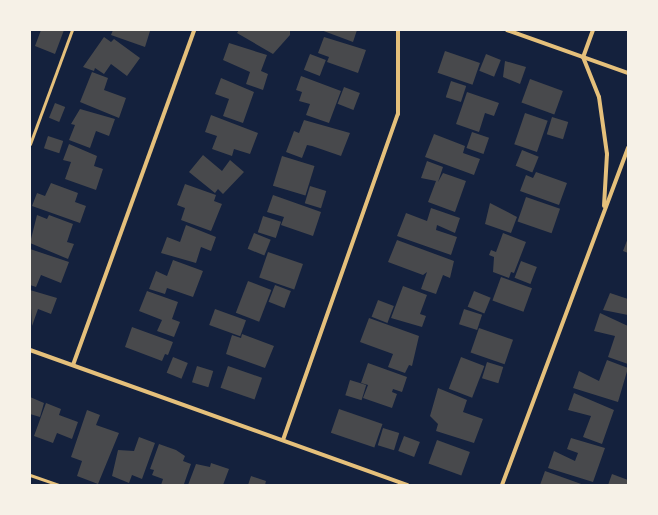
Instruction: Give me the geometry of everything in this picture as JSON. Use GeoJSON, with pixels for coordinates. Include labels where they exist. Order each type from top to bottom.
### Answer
{"type":"FeatureCollection","features":[{"type":"Feature","properties":{"kind":"street"},"geometry":{"type":"LineString","coordinates":[[73,365],[194,30]]}},
{"type":"Feature","properties":{"kind":"street"},"geometry":{"type":"LineString","coordinates":[[283,440],[398,114],[398,30]]}},
{"type":"Feature","properties":{"kind":"street"},"geometry":{"type":"LineString","coordinates":[[507,30],[628,73]]}},
{"type":"Feature","properties":{"kind":"street"},"geometry":{"type":"LineString","coordinates":[[593,30],[583,57],[598,97],[607,154],[603,212]]}},
{"type":"Feature","properties":{"kind":"street"},"geometry":{"type":"LineString","coordinates":[[502,485],[628,148]]}},
{"type":"Feature","properties":{"kind":"street"},"geometry":{"type":"LineString","coordinates":[[30,350],[408,485]]}},
{"type":"Feature","properties":{"kind":"lane"},"geometry":{"type":"LineString","coordinates":[[30,144],[72,30]]}},
{"type":"Feature","properties":{"kind":"lane"},"geometry":{"type":"LineString","coordinates":[[30,475],[59,485]]}},
{"type":"Feature","properties":{"kind":"building"},"geometry":{"type":"Polygon","coordinates":[[[41,30],[64,30],[55,54],[35,46],[41,30]]]}},
{"type":"Feature","properties":{"kind":"building"},"geometry":{"type":"Polygon","coordinates":[[[113,30],[150,31],[145,47],[111,35],[113,30]]]}},
{"type":"Feature","properties":{"kind":"building"},"geometry":{"type":"Polygon","coordinates":[[[239,30],[290,30],[290,35],[273,54],[237,33],[239,30]]]}},
{"type":"Feature","properties":{"kind":"building"},"geometry":{"type":"Polygon","coordinates":[[[321,30],[357,30],[353,42],[321,30]]]}},
{"type":"Feature","properties":{"kind":"building"},"geometry":{"type":"Polygon","coordinates":[[[104,37],[111,42],[114,39],[140,58],[127,76],[111,64],[104,74],[95,68],[94,71],[83,67],[104,37]]]}},
{"type":"Feature","properties":{"kind":"building"},"geometry":{"type":"Polygon","coordinates":[[[324,37],[366,50],[358,73],[327,62],[329,57],[318,53],[324,37]]]}},
{"type":"Feature","properties":{"kind":"building"},"geometry":{"type":"Polygon","coordinates":[[[229,43],[267,55],[261,71],[268,74],[263,90],[246,84],[250,72],[223,60],[229,43]]]}},
{"type":"Feature","properties":{"kind":"building"},"geometry":{"type":"Polygon","coordinates":[[[445,51],[480,63],[472,85],[438,73],[445,51]]]}},
{"type":"Feature","properties":{"kind":"building"},"geometry":{"type":"Polygon","coordinates":[[[310,54],[326,60],[320,76],[304,70],[310,54]]]}},
{"type":"Feature","properties":{"kind":"building"},"geometry":{"type":"Polygon","coordinates":[[[486,54],[501,60],[494,77],[479,71],[486,54]]]}},
{"type":"Feature","properties":{"kind":"building"},"geometry":{"type":"Polygon","coordinates":[[[505,61],[526,67],[520,84],[503,77],[505,61]]]}},
{"type":"Feature","properties":{"kind":"building"},"geometry":{"type":"Polygon","coordinates":[[[92,72],[108,78],[104,90],[126,98],[119,118],[80,102],[92,72]]]}},
{"type":"Feature","properties":{"kind":"building"},"geometry":{"type":"Polygon","coordinates":[[[301,76],[341,91],[329,123],[306,115],[310,104],[299,101],[302,92],[296,90],[301,76]]]}},
{"type":"Feature","properties":{"kind":"building"},"geometry":{"type":"Polygon","coordinates":[[[221,78],[254,92],[243,123],[223,116],[229,99],[215,94],[221,78]]]}},
{"type":"Feature","properties":{"kind":"building"},"geometry":{"type":"Polygon","coordinates":[[[530,79],[563,91],[554,114],[521,102],[530,79]]]}},
{"type":"Feature","properties":{"kind":"building"},"geometry":{"type":"Polygon","coordinates":[[[451,81],[466,86],[461,102],[446,97],[451,81]]]}},
{"type":"Feature","properties":{"kind":"building"},"geometry":{"type":"Polygon","coordinates":[[[344,87],[360,93],[353,110],[338,104],[344,87]]]}},
{"type":"Feature","properties":{"kind":"building"},"geometry":{"type":"Polygon","coordinates":[[[467,92],[499,103],[494,116],[485,113],[479,132],[456,124],[467,92]]]}},
{"type":"Feature","properties":{"kind":"building"},"geometry":{"type":"Polygon","coordinates":[[[55,103],[65,107],[59,122],[49,118],[55,103]]]}},
{"type":"Feature","properties":{"kind":"building"},"geometry":{"type":"Polygon","coordinates":[[[80,109],[115,119],[109,136],[96,131],[90,148],[69,140],[75,125],[71,124],[80,109]]]}},
{"type":"Feature","properties":{"kind":"building"},"geometry":{"type":"Polygon","coordinates":[[[525,113],[548,121],[537,152],[514,144],[525,113]]]}},
{"type":"Feature","properties":{"kind":"building"},"geometry":{"type":"Polygon","coordinates":[[[211,115],[258,133],[250,154],[234,149],[232,156],[212,149],[217,136],[205,132],[211,115]]]}},
{"type":"Feature","properties":{"kind":"building"},"geometry":{"type":"Polygon","coordinates":[[[552,117],[568,122],[563,139],[547,134],[552,117]]]}},
{"type":"Feature","properties":{"kind":"building"},"geometry":{"type":"Polygon","coordinates":[[[304,120],[350,133],[341,156],[307,145],[302,158],[286,152],[294,131],[299,133],[304,120]]]}},
{"type":"Feature","properties":{"kind":"building"},"geometry":{"type":"Polygon","coordinates":[[[472,132],[489,138],[483,154],[466,148],[472,132]]]}},
{"type":"Feature","properties":{"kind":"building"},"geometry":{"type":"Polygon","coordinates":[[[434,134],[465,146],[463,153],[480,159],[474,175],[425,157],[434,134]]]}},
{"type":"Feature","properties":{"kind":"building"},"geometry":{"type":"Polygon","coordinates":[[[48,136],[63,141],[59,153],[44,148],[48,136]]]}},
{"type":"Feature","properties":{"kind":"building"},"geometry":{"type":"Polygon","coordinates":[[[69,144],[97,156],[94,166],[103,169],[96,190],[65,179],[71,162],[63,160],[69,144]]]}},
{"type":"Feature","properties":{"kind":"building"},"geometry":{"type":"Polygon","coordinates":[[[522,150],[539,157],[532,173],[516,166],[522,150]]]}},
{"type":"Feature","properties":{"kind":"building"},"geometry":{"type":"Polygon","coordinates":[[[203,155],[222,171],[230,160],[244,172],[223,194],[218,189],[215,193],[189,172],[203,155]]]}},
{"type":"Feature","properties":{"kind":"building"},"geometry":{"type":"Polygon","coordinates":[[[282,156],[315,166],[305,196],[273,186],[282,156]]]}},
{"type":"Feature","properties":{"kind":"building"},"geometry":{"type":"Polygon","coordinates":[[[427,161],[443,167],[438,182],[443,173],[466,181],[455,212],[428,202],[436,181],[421,178],[427,161]]]}},
{"type":"Feature","properties":{"kind":"building"},"geometry":{"type":"Polygon","coordinates":[[[536,172],[567,183],[559,205],[520,191],[526,175],[533,178],[536,172]]]}},
{"type":"Feature","properties":{"kind":"building"},"geometry":{"type":"Polygon","coordinates":[[[51,183],[78,193],[75,202],[86,206],[80,223],[32,206],[37,193],[45,196],[51,183]]]}},
{"type":"Feature","properties":{"kind":"building"},"geometry":{"type":"Polygon","coordinates":[[[185,184],[216,195],[214,201],[222,204],[211,231],[181,220],[185,208],[177,205],[185,184]]]}},
{"type":"Feature","properties":{"kind":"building"},"geometry":{"type":"Polygon","coordinates":[[[310,186],[326,191],[321,208],[305,203],[310,186]]]}},
{"type":"Feature","properties":{"kind":"building"},"geometry":{"type":"Polygon","coordinates":[[[273,195],[321,212],[313,236],[281,225],[284,217],[267,212],[273,195]]]}},
{"type":"Feature","properties":{"kind":"building"},"geometry":{"type":"Polygon","coordinates":[[[526,197],[560,209],[552,233],[518,222],[526,197]]]}},
{"type":"Feature","properties":{"kind":"building"},"geometry":{"type":"Polygon","coordinates":[[[490,203],[517,217],[511,233],[485,224],[490,203]]]}},
{"type":"Feature","properties":{"kind":"building"},"geometry":{"type":"Polygon","coordinates":[[[431,208],[460,218],[455,233],[437,225],[436,230],[457,237],[451,255],[397,236],[406,213],[427,221],[431,208]]]}},
{"type":"Feature","properties":{"kind":"building"},"geometry":{"type":"Polygon","coordinates":[[[37,215],[47,219],[49,215],[73,224],[67,242],[74,244],[68,259],[30,243],[37,215]]]}},
{"type":"Feature","properties":{"kind":"building"},"geometry":{"type":"Polygon","coordinates":[[[263,216],[281,222],[276,238],[258,232],[263,216]]]}},
{"type":"Feature","properties":{"kind":"building"},"geometry":{"type":"Polygon","coordinates":[[[186,225],[216,237],[211,251],[201,247],[196,263],[161,253],[167,237],[180,242],[186,225]]]}},
{"type":"Feature","properties":{"kind":"building"},"geometry":{"type":"Polygon","coordinates":[[[254,233],[271,240],[264,256],[248,249],[254,233]]]}},
{"type":"Feature","properties":{"kind":"building"},"geometry":{"type":"Polygon","coordinates":[[[503,233],[526,242],[514,273],[511,272],[509,278],[493,272],[494,257],[489,255],[491,250],[496,252],[503,233]]]}},
{"type":"Feature","properties":{"kind":"building"},"geometry":{"type":"Polygon","coordinates":[[[628,238],[628,253],[623,251],[628,238]]]}},
{"type":"Feature","properties":{"kind":"building"},"geometry":{"type":"Polygon","coordinates":[[[397,240],[454,261],[450,278],[443,275],[436,294],[421,289],[427,272],[423,275],[388,262],[397,240]]]}},
{"type":"Feature","properties":{"kind":"building"},"geometry":{"type":"Polygon","coordinates":[[[30,249],[69,262],[61,283],[41,275],[36,287],[30,285],[30,249]]]}},
{"type":"Feature","properties":{"kind":"building"},"geometry":{"type":"Polygon","coordinates":[[[268,252],[303,264],[294,290],[259,278],[268,252]]]}},
{"type":"Feature","properties":{"kind":"building"},"geometry":{"type":"Polygon","coordinates":[[[173,260],[203,271],[193,297],[167,288],[165,294],[149,289],[156,271],[167,276],[173,260]]]}},
{"type":"Feature","properties":{"kind":"building"},"geometry":{"type":"Polygon","coordinates":[[[521,261],[537,267],[530,284],[515,278],[521,261]]]}},
{"type":"Feature","properties":{"kind":"building"},"geometry":{"type":"Polygon","coordinates":[[[501,277],[532,288],[523,312],[492,300],[501,277]]]}},
{"type":"Feature","properties":{"kind":"building"},"geometry":{"type":"Polygon","coordinates":[[[248,281],[271,290],[259,322],[236,313],[248,281]]]}},
{"type":"Feature","properties":{"kind":"building"},"geometry":{"type":"Polygon","coordinates":[[[275,285],[291,291],[284,308],[269,302],[275,285]]]}},
{"type":"Feature","properties":{"kind":"building"},"geometry":{"type":"Polygon","coordinates":[[[403,286],[427,295],[420,314],[426,316],[422,327],[391,318],[403,286]]]}},
{"type":"Feature","properties":{"kind":"building"},"geometry":{"type":"Polygon","coordinates":[[[30,290],[57,298],[51,314],[38,309],[32,326],[30,290]]]}},
{"type":"Feature","properties":{"kind":"building"},"geometry":{"type":"Polygon","coordinates":[[[147,291],[178,302],[172,319],[180,322],[174,337],[157,331],[162,320],[139,311],[147,291]]]}},
{"type":"Feature","properties":{"kind":"building"},"geometry":{"type":"Polygon","coordinates":[[[474,291],[491,298],[484,314],[468,307],[474,291]]]}},
{"type":"Feature","properties":{"kind":"building"},"geometry":{"type":"Polygon","coordinates":[[[610,293],[628,299],[628,315],[603,310],[610,293]]]}},
{"type":"Feature","properties":{"kind":"building"},"geometry":{"type":"Polygon","coordinates":[[[378,300],[394,306],[387,323],[372,317],[378,300]]]}},
{"type":"Feature","properties":{"kind":"building"},"geometry":{"type":"Polygon","coordinates":[[[215,309],[246,320],[240,336],[209,325],[215,309]]]}},
{"type":"Feature","properties":{"kind":"building"},"geometry":{"type":"Polygon","coordinates":[[[464,309],[482,315],[477,330],[459,324],[464,309]]]}},
{"type":"Feature","properties":{"kind":"building"},"geometry":{"type":"Polygon","coordinates":[[[600,313],[628,326],[628,364],[608,357],[615,336],[594,331],[600,313]]]}},
{"type":"Feature","properties":{"kind":"building"},"geometry":{"type":"Polygon","coordinates":[[[369,318],[419,336],[412,366],[409,365],[405,373],[388,367],[393,354],[360,342],[369,318]]]}},
{"type":"Feature","properties":{"kind":"building"},"geometry":{"type":"Polygon","coordinates":[[[132,327],[173,342],[168,355],[165,354],[162,361],[125,347],[132,327]]]}},
{"type":"Feature","properties":{"kind":"building"},"geometry":{"type":"Polygon","coordinates":[[[479,328],[513,340],[505,364],[471,353],[479,328]]]}},
{"type":"Feature","properties":{"kind":"building"},"geometry":{"type":"Polygon","coordinates":[[[242,334],[274,346],[265,368],[226,354],[232,335],[241,338],[242,334]]]}},
{"type":"Feature","properties":{"kind":"building"},"geometry":{"type":"Polygon","coordinates":[[[173,357],[188,363],[181,379],[167,373],[173,357]]]}},
{"type":"Feature","properties":{"kind":"building"},"geometry":{"type":"Polygon","coordinates":[[[461,357],[484,366],[472,398],[449,389],[461,357]]]}},
{"type":"Feature","properties":{"kind":"building"},"geometry":{"type":"Polygon","coordinates":[[[607,360],[628,368],[618,402],[573,388],[579,371],[599,381],[607,360]]]}},
{"type":"Feature","properties":{"kind":"building"},"geometry":{"type":"Polygon","coordinates":[[[487,362],[503,367],[498,383],[482,378],[487,362]]]}},
{"type":"Feature","properties":{"kind":"building"},"geometry":{"type":"Polygon","coordinates":[[[368,363],[407,377],[402,392],[393,389],[392,392],[397,394],[392,408],[363,398],[368,385],[361,383],[368,363]]]}},
{"type":"Feature","properties":{"kind":"building"},"geometry":{"type":"Polygon","coordinates":[[[197,366],[213,371],[208,387],[192,382],[197,366]]]}},
{"type":"Feature","properties":{"kind":"building"},"geometry":{"type":"Polygon","coordinates":[[[228,366],[262,378],[255,399],[221,388],[228,366]]]}},
{"type":"Feature","properties":{"kind":"building"},"geometry":{"type":"Polygon","coordinates":[[[350,380],[366,385],[362,400],[345,395],[350,380]]]}},
{"type":"Feature","properties":{"kind":"building"},"geometry":{"type":"Polygon","coordinates":[[[438,388],[467,400],[463,412],[483,419],[474,443],[436,431],[438,424],[430,416],[438,388]]]}},
{"type":"Feature","properties":{"kind":"building"},"geometry":{"type":"Polygon","coordinates":[[[574,393],[614,410],[602,444],[583,437],[591,416],[568,410],[574,393]]]}},
{"type":"Feature","properties":{"kind":"building"},"geometry":{"type":"Polygon","coordinates":[[[30,397],[44,403],[40,417],[30,414],[30,397]]]}},
{"type":"Feature","properties":{"kind":"building"},"geometry":{"type":"Polygon","coordinates":[[[46,403],[61,409],[59,415],[78,422],[72,439],[57,433],[53,443],[34,436],[46,403]]]}},
{"type":"Feature","properties":{"kind":"building"},"geometry":{"type":"Polygon","coordinates":[[[339,409],[382,424],[374,448],[331,433],[339,409]]]}},
{"type":"Feature","properties":{"kind":"building"},"geometry":{"type":"Polygon","coordinates":[[[87,410],[100,415],[96,425],[119,433],[98,484],[77,476],[82,461],[71,457],[87,410]]]}},
{"type":"Feature","properties":{"kind":"building"},"geometry":{"type":"Polygon","coordinates":[[[383,428],[399,433],[394,450],[378,445],[383,428]]]}},
{"type":"Feature","properties":{"kind":"building"},"geometry":{"type":"Polygon","coordinates":[[[404,436],[420,442],[414,457],[398,451],[404,436]]]}},
{"type":"Feature","properties":{"kind":"building"},"geometry":{"type":"Polygon","coordinates":[[[139,437],[155,443],[142,479],[132,475],[129,483],[112,476],[118,450],[134,451],[139,437]]]}},
{"type":"Feature","properties":{"kind":"building"},"geometry":{"type":"Polygon","coordinates":[[[571,438],[605,448],[593,482],[548,468],[554,451],[575,461],[578,453],[567,449],[571,438]]]}},
{"type":"Feature","properties":{"kind":"building"},"geometry":{"type":"Polygon","coordinates":[[[437,440],[470,452],[461,475],[428,463],[437,440]]]}},
{"type":"Feature","properties":{"kind":"building"},"geometry":{"type":"Polygon","coordinates":[[[159,444],[176,450],[185,456],[183,461],[191,464],[184,484],[161,485],[163,479],[152,475],[154,470],[150,469],[159,444]]]}},
{"type":"Feature","properties":{"kind":"building"},"geometry":{"type":"Polygon","coordinates":[[[211,463],[229,469],[223,485],[188,485],[196,464],[210,467],[211,463]]]}},
{"type":"Feature","properties":{"kind":"building"},"geometry":{"type":"Polygon","coordinates":[[[545,471],[584,485],[540,485],[545,471]]]}},
{"type":"Feature","properties":{"kind":"building"},"geometry":{"type":"Polygon","coordinates":[[[612,474],[628,480],[628,485],[608,485],[612,474]]]}},
{"type":"Feature","properties":{"kind":"building"},"geometry":{"type":"Polygon","coordinates":[[[251,476],[266,481],[265,485],[248,485],[251,476]]]}}]}
